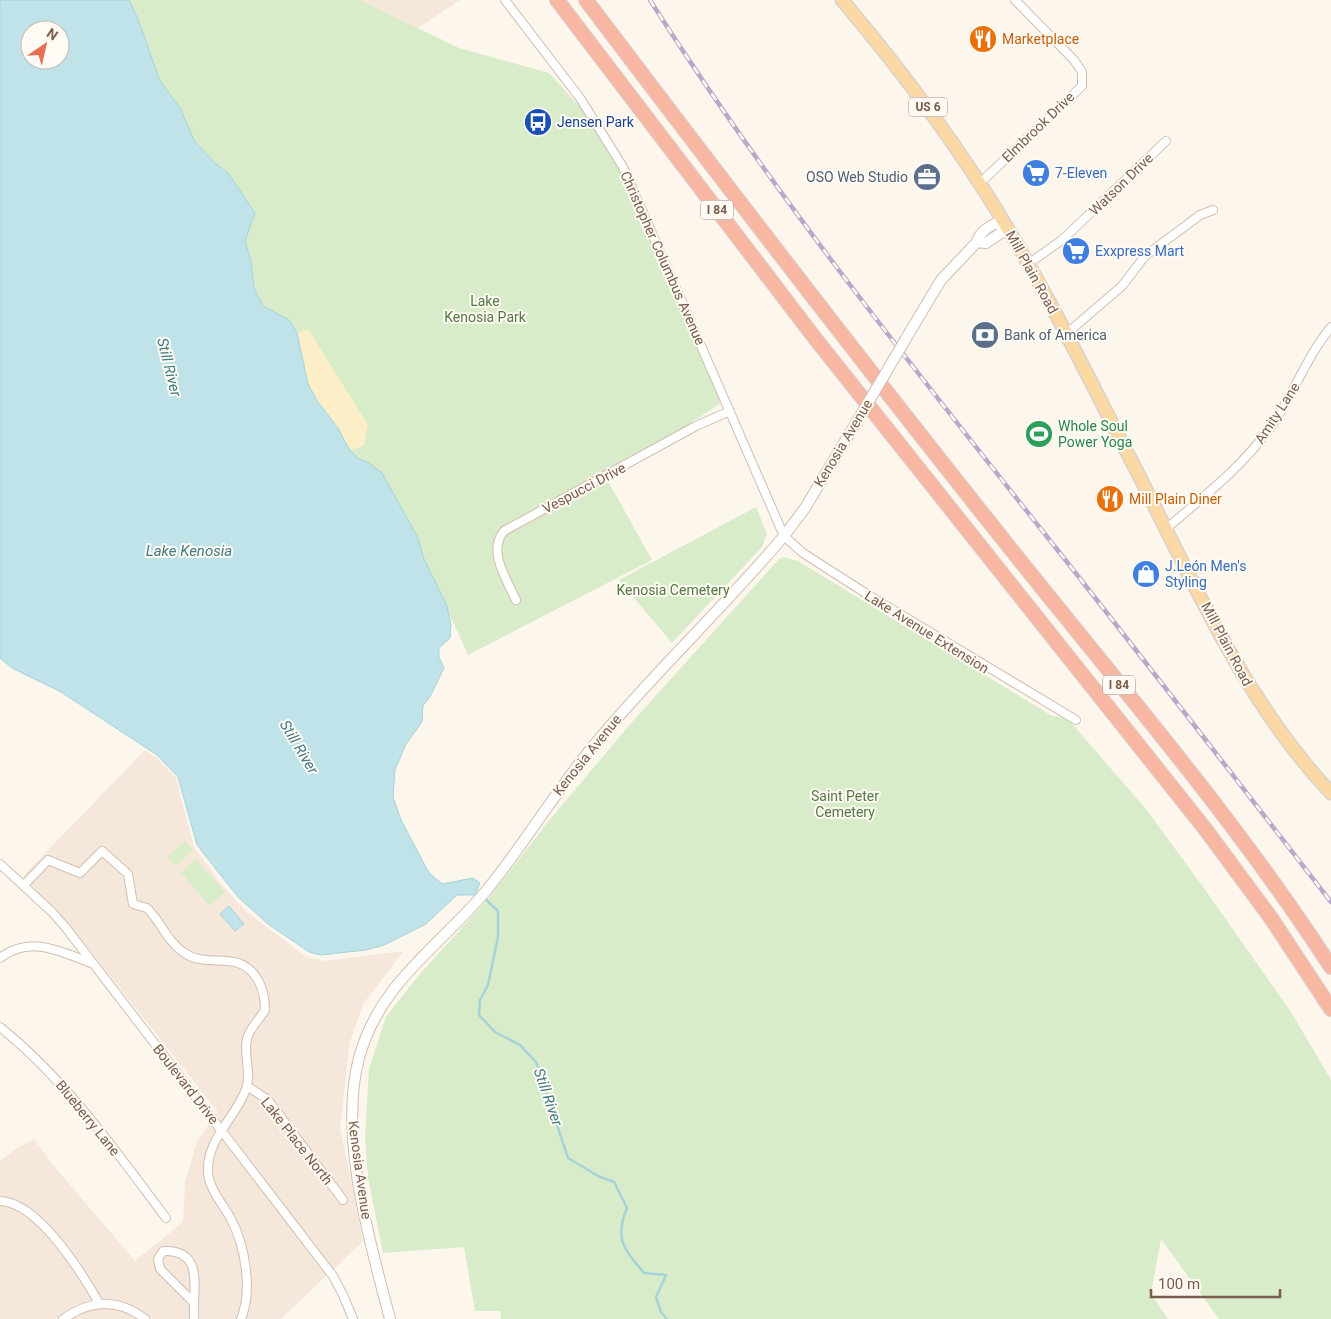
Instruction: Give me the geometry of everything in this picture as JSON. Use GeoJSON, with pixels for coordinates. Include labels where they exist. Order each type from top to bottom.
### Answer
{"type":"FeatureCollection","features":[{"type":"Feature","properties":{"kind":"highway","name":"I 84"},"geometry":{"type":"LineString","coordinates":[[557,0],[814,337],[1206,830],[1272,918],[1331,1010]]}},
{"type":"Feature","properties":{"kind":"highway","name":"I 84"},"geometry":{"type":"LineString","coordinates":[[586,0],[847,342],[1227,821],[1290,905],[1331,967]]}},
{"type":"Feature","properties":{"kind":"main road","name":"Mill Plain Road"},"geometry":{"type":"LineString","coordinates":[[845,1],[918,93],[1004,222],[1066,334],[1166,528],[1259,702],[1297,755],[1331,793]]}},
{"type":"Feature","properties":{"kind":"street","name":"Christopher Columbus Avenue"},"geometry":{"type":"LineString","coordinates":[[505,0],[580,98],[623,167],[784,536]]}},
{"type":"Feature","properties":{"kind":"street","name":"Elmbrook Drive"},"geometry":{"type":"LineString","coordinates":[[979,184],[1082,86],[1082,72],[1074,60],[1015,0]]}},
{"type":"Feature","properties":{"kind":"street","name":"Watson Drive"},"geometry":{"type":"LineString","coordinates":[[1028,264],[1062,240],[1166,141]]}},
{"type":"Feature","properties":{"kind":"street"},"geometry":{"type":"LineString","coordinates":[[1066,334],[1122,286],[1145,256],[1200,214],[1213,210]]}},
{"type":"Feature","properties":{"kind":"street","name":"Kenosia Avenue"},"geometry":{"type":"LineString","coordinates":[[390,1319],[370,1238],[357,1168],[352,1117],[355,1074],[372,1024],[390,992],[413,964],[488,888],[556,792],[597,740],[784,536],[805,508],[941,280],[977,242],[980,234],[995,223],[1004,222]]}},
{"type":"Feature","properties":{"kind":"street","name":"Amity Lane"},"geometry":{"type":"LineString","coordinates":[[1166,528],[1235,469],[1253,449],[1271,427],[1331,327]]}},
{"type":"Feature","properties":{"kind":"street","name":"Vespucci Drive"},"geometry":{"type":"LineString","coordinates":[[516,600],[500,567],[498,556],[498,546],[504,531],[696,426],[730,410]]}},
{"type":"Feature","properties":{"kind":"street","name":"Lake Avenue Extension"},"geometry":{"type":"LineString","coordinates":[[784,536],[803,553],[870,596],[1076,720]]}},
{"type":"Feature","properties":{"kind":"street","name":"Lake Place North"},"geometry":{"type":"LineString","coordinates":[[24,885],[48,860],[80,873],[102,851],[128,874],[133,904],[147,908],[167,937],[180,949],[197,959],[231,961],[247,967],[260,983],[265,1010],[247,1040],[247,1086],[235,1110],[220,1129],[210,1155],[208,1172],[213,1189],[240,1238],[247,1294],[241,1319]]}},
{"type":"Feature","properties":{"kind":"street","name":"Boulevard Drive"},"geometry":{"type":"LineString","coordinates":[[0,864],[53,913],[333,1276],[344,1295],[353,1319]]}},
{"type":"Feature","properties":{"kind":"street"},"geometry":{"type":"LineString","coordinates":[[0,958],[21,947],[36,945],[91,963]]}},
{"type":"Feature","properties":{"kind":"street","name":"Blueberry Lane"},"geometry":{"type":"LineString","coordinates":[[0,1027],[51,1073],[77,1102],[166,1218]]}},
{"type":"Feature","properties":{"kind":"street","name":"Lake Place North"},"geometry":{"type":"LineString","coordinates":[[247,1086],[268,1100],[343,1200]]}},
{"type":"Feature","properties":{"kind":"street"},"geometry":{"type":"LineString","coordinates":[[0,1201],[6,1201],[25,1210],[55,1237],[84,1275],[100,1303]]}},
{"type":"Feature","properties":{"kind":"street"},"geometry":{"type":"LineString","coordinates":[[193,1302],[160,1269],[158,1259],[163,1251],[174,1251],[190,1259],[195,1270],[194,1319]]}},
{"type":"Feature","properties":{"kind":"street"},"geometry":{"type":"LineString","coordinates":[[63,1319],[73,1312],[100,1303],[123,1306],[145,1319]]}},
{"type":"Feature","properties":{"kind":"shaded area"},"geometry":{"type":"Polygon","coordinates":[[[360,0],[460,0],[418,28],[360,0]]]}},
{"type":"Feature","properties":{"kind":"shaded area"},"geometry":{"type":"Polygon","coordinates":[[[145,750],[156,757],[176,778],[194,847],[221,884],[247,912],[305,956],[324,961],[404,951],[363,1004],[350,1042],[340,1127],[363,1241],[281,1319],[0,1319],[0,1161],[17,1148],[34,1139],[54,1166],[135,1261],[183,1222],[185,1182],[197,1141],[218,1112],[80,938],[23,876],[145,750]]]}},
{"type":"Feature","properties":{"kind":"green space","name":"Lake Kenosia Park"},"geometry":{"type":"Polygon","coordinates":[[[129,0],[360,0],[459,48],[549,73],[588,116],[630,176],[665,251],[724,401],[607,479],[652,560],[468,655],[424,559],[418,538],[369,463],[357,458],[347,446],[308,384],[297,333],[277,313],[263,306],[254,288],[251,261],[245,241],[255,213],[228,173],[216,164],[195,142],[180,108],[160,81],[138,19],[129,0]]]}},
{"type":"Feature","properties":{"kind":"green space","name":"Kenosia Cemetery"},"geometry":{"type":"Polygon","coordinates":[[[756,507],[767,534],[762,547],[672,643],[619,580],[756,507]]]}},
{"type":"Feature","properties":{"kind":"green space","name":"Saint Peter Cemetery"},"geometry":{"type":"Polygon","coordinates":[[[783,557],[798,561],[1052,716],[1067,718],[1146,809],[1206,891],[1291,1012],[1331,1080],[1331,1319],[1219,1319],[1161,1239],[1151,1294],[1168,1319],[501,1319],[500,1311],[475,1311],[464,1247],[383,1253],[368,1177],[365,1139],[369,1069],[386,1017],[418,976],[489,898],[547,823],[632,722],[779,559],[783,557]]]}},
{"type":"Feature","properties":{"kind":"green space"},"geometry":{"type":"Polygon","coordinates":[[[185,841],[193,850],[175,866],[167,857],[185,841]]]}},
{"type":"Feature","properties":{"kind":"green space"},"geometry":{"type":"Polygon","coordinates":[[[196,859],[225,892],[210,906],[181,873],[196,859]]]}},
{"type":"Feature","properties":{"kind":"sand"},"geometry":{"type":"Polygon","coordinates":[[[308,329],[368,425],[364,445],[351,451],[308,384],[297,333],[308,329]]]}},
{"type":"Feature","properties":{"kind":"water","name":"Lake Kenosia"},"geometry":{"type":"Polygon","coordinates":[[[0,0],[129,0],[138,19],[160,81],[180,108],[195,142],[216,164],[228,173],[255,213],[245,241],[251,261],[254,288],[263,306],[289,320],[297,333],[308,384],[318,402],[338,428],[347,446],[357,458],[369,463],[382,473],[418,538],[424,559],[447,606],[451,625],[450,638],[439,648],[439,657],[444,668],[432,694],[423,705],[422,722],[406,744],[395,770],[393,797],[401,820],[429,873],[442,884],[473,878],[480,883],[475,895],[457,895],[426,924],[384,945],[366,950],[321,955],[309,952],[268,924],[238,897],[197,845],[178,777],[157,755],[61,692],[12,668],[0,658],[0,0]]]}},
{"type":"Feature","properties":{"kind":"water"},"geometry":{"type":"Polygon","coordinates":[[[229,906],[244,924],[235,931],[220,914],[229,906]]]}},
{"type":"Feature","properties":{"kind":"waterway","name":"Still River"},"geometry":{"type":"LineString","coordinates":[[483,897],[498,911],[498,937],[488,985],[480,1000],[479,1015],[495,1032],[520,1045],[536,1062],[568,1158],[598,1176],[614,1182],[627,1208],[621,1228],[621,1236],[626,1250],[644,1273],[666,1275],[656,1297],[661,1312],[667,1319]]}},
{"type":"Feature","properties":{"kind":"railway"},"geometry":{"type":"LineString","coordinates":[[650,0],[744,141],[844,277],[1331,902]]}},
{"type":"Feature","properties":{"kind":"place","name":"Marketplace"},"geometry":{"type":"Point","coordinates":[983,39]}},
{"type":"Feature","properties":{"kind":"place","name":"Jensen Park"},"geometry":{"type":"Point","coordinates":[538,122]}},
{"type":"Feature","properties":{"kind":"place","name":"7-Eleven"},"geometry":{"type":"Point","coordinates":[1036,173]}},
{"type":"Feature","properties":{"kind":"place","name":"OSO Web Studio"},"geometry":{"type":"Point","coordinates":[927,177]}},
{"type":"Feature","properties":{"kind":"place","name":"Exxpress Mart"},"geometry":{"type":"Point","coordinates":[1076,251]}},
{"type":"Feature","properties":{"kind":"place","name":"Bank of America"},"geometry":{"type":"Point","coordinates":[985,335]}},
{"type":"Feature","properties":{"kind":"place","name":"Whole Soul Power Yoga"},"geometry":{"type":"Point","coordinates":[1039,434]}},
{"type":"Feature","properties":{"kind":"place","name":"Mill Plain Diner"},"geometry":{"type":"Point","coordinates":[1110,499]}},
{"type":"Feature","properties":{"kind":"place","name":"J.León Men's Styling"},"geometry":{"type":"Point","coordinates":[1146,574]}}]}
